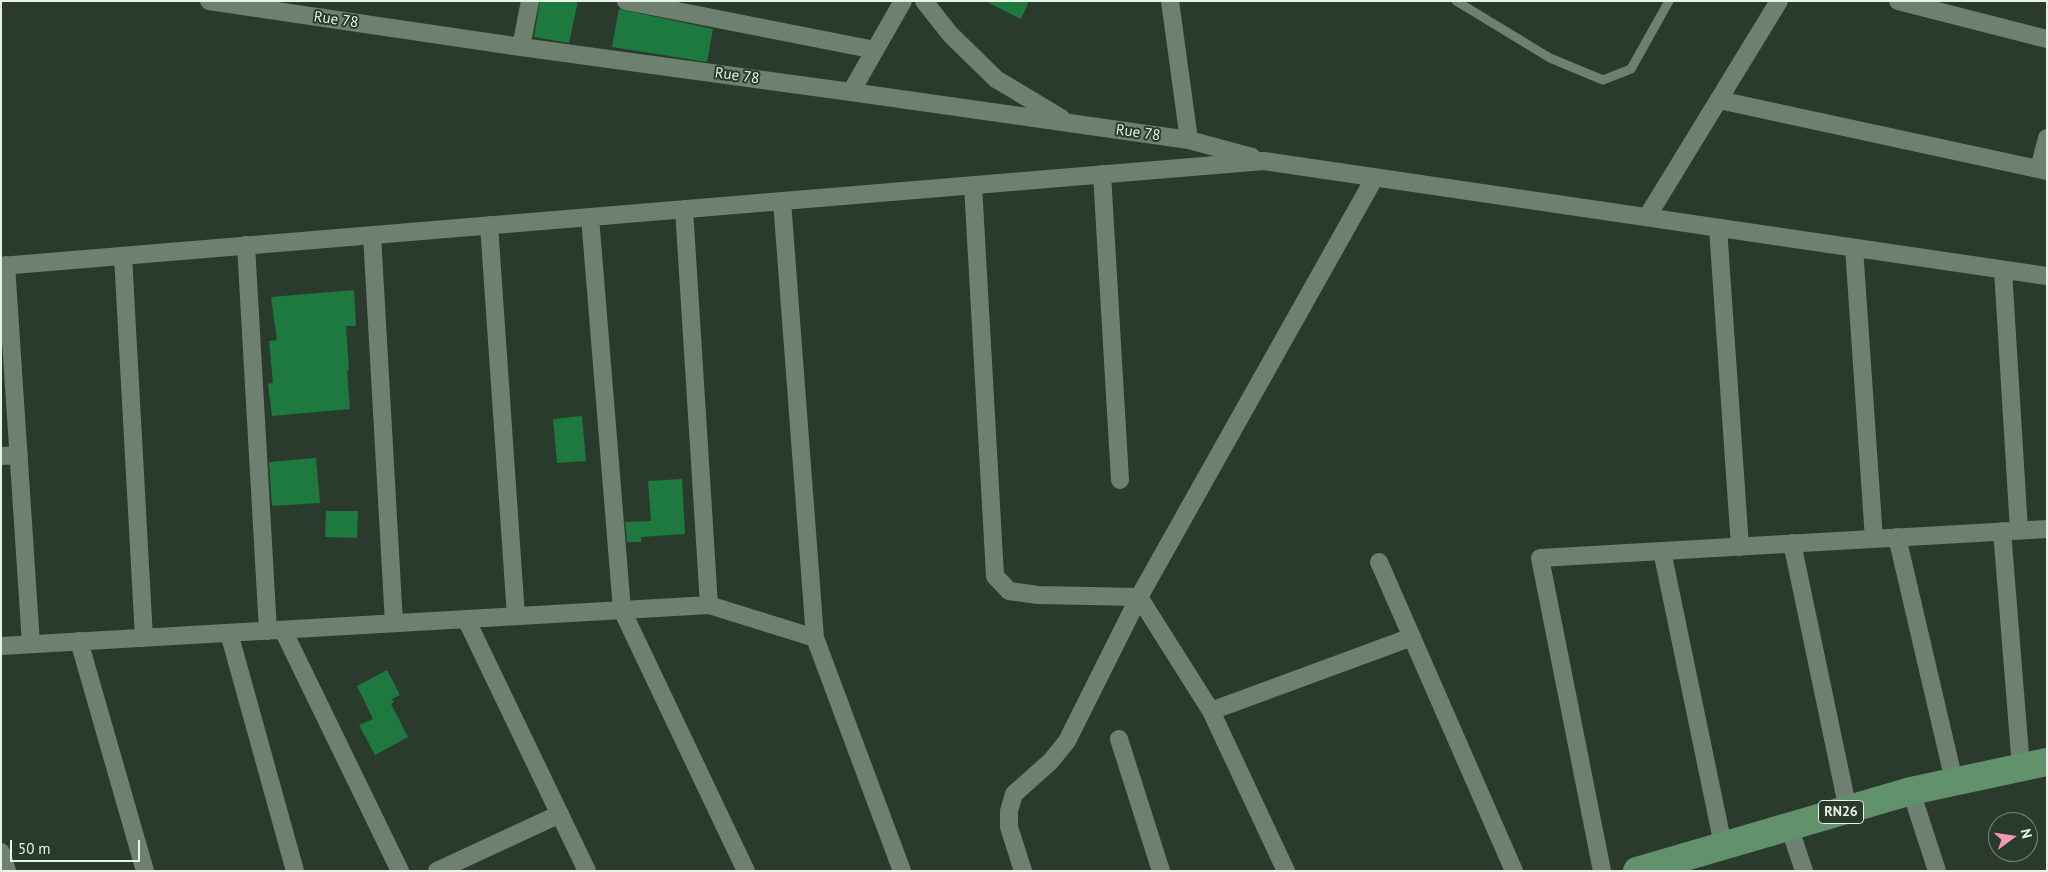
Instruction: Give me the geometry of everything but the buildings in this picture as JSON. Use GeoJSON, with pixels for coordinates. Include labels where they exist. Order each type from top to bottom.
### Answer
{"type":"FeatureCollection","features":[{"type":"Feature","properties":{"kind":"main road","name":"RN26"},"geometry":{"type":"LineString","coordinates":[[1642,870],[1911,790],[2034,764]]}},
{"type":"Feature","properties":{"kind":"street","name":"Rue 78"},"geometry":{"type":"LineString","coordinates":[[209,1],[521,48],[1189,140],[1264,161]]}},
{"type":"Feature","properties":{"kind":"street"},"geometry":{"type":"LineString","coordinates":[[521,48],[530,1]]}},
{"type":"Feature","properties":{"kind":"street"},"geometry":{"type":"LineString","coordinates":[[626,1],[875,50]]}},
{"type":"Feature","properties":{"kind":"street"},"geometry":{"type":"LineString","coordinates":[[851,92],[903,1]]}},
{"type":"Feature","properties":{"kind":"street"},"geometry":{"type":"LineString","coordinates":[[924,1],[950,34],[996,79],[1069,123]]}},
{"type":"Feature","properties":{"kind":"street"},"geometry":{"type":"LineString","coordinates":[[1170,1],[1189,140]]}},
{"type":"Feature","properties":{"kind":"street"},"geometry":{"type":"LineString","coordinates":[[1647,217],[1779,1]]}},
{"type":"Feature","properties":{"kind":"street"},"geometry":{"type":"LineString","coordinates":[[1898,1],[2047,39]]}},
{"type":"Feature","properties":{"kind":"street"},"geometry":{"type":"LineString","coordinates":[[1718,100],[2043,170],[2047,138]]}},
{"type":"Feature","properties":{"kind":"street"},"geometry":{"type":"LineString","coordinates":[[31,644],[10,455],[4,265],[1264,161],[2047,276]]}},
{"type":"Feature","properties":{"kind":"street"},"geometry":{"type":"LineString","coordinates":[[1102,174],[1120,480]]}},
{"type":"Feature","properties":{"kind":"street"},"geometry":{"type":"LineString","coordinates":[[1022,871],[1009,827],[1009,811],[1014,794],[1051,761],[1067,741],[1139,597],[1375,177]]}},
{"type":"Feature","properties":{"kind":"street"},"geometry":{"type":"LineString","coordinates":[[973,185],[995,576],[1009,591],[1028,594],[1139,597]]}},
{"type":"Feature","properties":{"kind":"street"},"geometry":{"type":"LineString","coordinates":[[782,201],[815,638],[902,870]]}},
{"type":"Feature","properties":{"kind":"street"},"geometry":{"type":"LineString","coordinates":[[684,209],[709,605]]}},
{"type":"Feature","properties":{"kind":"street"},"geometry":{"type":"LineString","coordinates":[[590,217],[622,610],[746,871]]}},
{"type":"Feature","properties":{"kind":"street"},"geometry":{"type":"LineString","coordinates":[[489,225],[516,616]]}},
{"type":"Feature","properties":{"kind":"street"},"geometry":{"type":"LineString","coordinates":[[1718,228],[1740,547]]}},
{"type":"Feature","properties":{"kind":"street"},"geometry":{"type":"LineString","coordinates":[[372,235],[394,623]]}},
{"type":"Feature","properties":{"kind":"street"},"geometry":{"type":"LineString","coordinates":[[246,245],[275,630],[400,871]]}},
{"type":"Feature","properties":{"kind":"street"},"geometry":{"type":"LineString","coordinates":[[1854,248],[1874,539]]}},
{"type":"Feature","properties":{"kind":"street"},"geometry":{"type":"LineString","coordinates":[[123,256],[144,638]]}},
{"type":"Feature","properties":{"kind":"street"},"geometry":{"type":"LineString","coordinates":[[2003,270],[2010,531],[2034,764]]}},
{"type":"Feature","properties":{"kind":"street"},"geometry":{"type":"LineString","coordinates":[[1602,871],[1540,558],[2047,529]]}},
{"type":"Feature","properties":{"kind":"street"},"geometry":{"type":"LineString","coordinates":[[1897,537],[1954,781]]}},
{"type":"Feature","properties":{"kind":"street"},"geometry":{"type":"LineString","coordinates":[[1792,544],[1848,810]]}},
{"type":"Feature","properties":{"kind":"street"},"geometry":{"type":"LineString","coordinates":[[1662,551],[1723,845]]}},
{"type":"Feature","properties":{"kind":"street"},"geometry":{"type":"LineString","coordinates":[[1379,562],[1514,871]]}},
{"type":"Feature","properties":{"kind":"street"},"geometry":{"type":"LineString","coordinates":[[1139,597],[1212,712],[1286,871]]}},
{"type":"Feature","properties":{"kind":"street"},"geometry":{"type":"LineString","coordinates":[[1,646],[709,605],[815,638]]}},
{"type":"Feature","properties":{"kind":"street"},"geometry":{"type":"LineString","coordinates":[[466,619],[587,871]]}},
{"type":"Feature","properties":{"kind":"street"},"geometry":{"type":"LineString","coordinates":[[229,633],[295,871]]}},
{"type":"Feature","properties":{"kind":"street"},"geometry":{"type":"LineString","coordinates":[[1212,712],[1412,636]]}},
{"type":"Feature","properties":{"kind":"street"},"geometry":{"type":"LineString","coordinates":[[79,642],[145,871]]}},
{"type":"Feature","properties":{"kind":"street"},"geometry":{"type":"LineString","coordinates":[[1119,739],[1161,871]]}},
{"type":"Feature","properties":{"kind":"street"},"geometry":{"type":"LineString","coordinates":[[1911,790],[1937,871]]}},
{"type":"Feature","properties":{"kind":"street"},"geometry":{"type":"LineString","coordinates":[[436,871],[560,814]]}},
{"type":"Feature","properties":{"kind":"street"},"geometry":{"type":"LineString","coordinates":[[1789,826],[1804,871]]}},
{"type":"Feature","properties":{"kind":"street"},"geometry":{"type":"LineString","coordinates":[[1,852],[6,871]]}},
{"type":"Feature","properties":{"kind":"lane"},"geometry":{"type":"LineString","coordinates":[[1456,1],[1550,58],[1603,80],[1631,69],[1670,1]]}}]}
